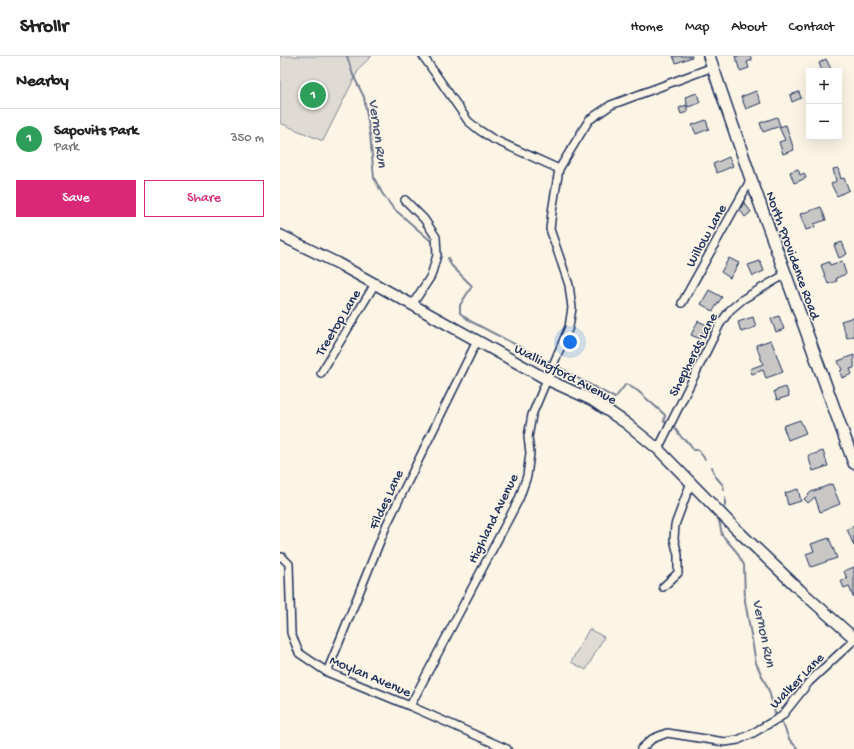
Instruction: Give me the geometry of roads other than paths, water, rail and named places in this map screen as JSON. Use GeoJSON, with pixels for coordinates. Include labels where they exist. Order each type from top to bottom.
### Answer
{"type":"FeatureCollection","features":[{"type":"Feature","properties":{"kind":"main road","name":"North Providence Road"},"geometry":{"type":"LineString","coordinates":[[709,56],[751,179],[854,463]]}},
{"type":"Feature","properties":{"kind":"street"},"geometry":{"type":"LineString","coordinates":[[424,56],[468,121],[494,139],[559,169]]}},
{"type":"Feature","properties":{"kind":"street","name":"Highland Avenue"},"geometry":{"type":"LineString","coordinates":[[410,706],[518,499],[528,476],[530,453],[528,437],[532,415],[570,327],[572,308],[570,285],[550,229],[559,169],[589,120],[611,105],[713,67]]}},
{"type":"Feature","properties":{"kind":"street","name":"Willow Lane"},"geometry":{"type":"LineString","coordinates":[[682,303],[751,179]]}},
{"type":"Feature","properties":{"kind":"street"},"geometry":{"type":"LineString","coordinates":[[405,200],[424,219],[436,237],[437,256],[431,276],[412,305]]}},
{"type":"Feature","properties":{"kind":"street","name":"Wallingford Avenue"},"geometry":{"type":"LineString","coordinates":[[280,235],[375,284],[548,380],[592,400],[626,423],[658,449],[735,528],[854,639]]}},
{"type":"Feature","properties":{"kind":"street","name":"Shepherds Lane"},"geometry":{"type":"LineString","coordinates":[[658,449],[720,324],[730,310],[743,299],[786,274]]}},
{"type":"Feature","properties":{"kind":"street","name":"Treetop Lane"},"geometry":{"type":"LineString","coordinates":[[321,373],[375,284]]}},
{"type":"Feature","properties":{"kind":"street","name":"Fildes Lane"},"geometry":{"type":"LineString","coordinates":[[327,672],[387,524],[477,341]]}},
{"type":"Feature","properties":{"kind":"street"},"geometry":{"type":"LineString","coordinates":[[663,586],[678,573],[678,555],[674,538],[674,525],[691,482]]}},
{"type":"Feature","properties":{"kind":"street","name":"Moylan Avenue"},"geometry":{"type":"LineString","coordinates":[[280,557],[282,557],[289,564],[291,633],[298,653],[327,672],[410,706],[507,749]]}},
{"type":"Feature","properties":{"kind":"street","name":"Walker Lane"},"geometry":{"type":"LineString","coordinates":[[641,749],[652,739],[667,734],[725,742],[738,740],[753,733],[778,718],[809,682],[854,639]]}},
{"type":"Feature","properties":{"kind":"waterway","name":"Vernon Run"},"geometry":{"type":"LineString","coordinates":[[347,56],[353,75],[364,97],[370,134],[374,178],[382,193],[393,208],[431,241]]}},
{"type":"Feature","properties":{"kind":"waterway","name":"Vernon Run"},"geometry":{"type":"LineString","coordinates":[[448,258],[451,265],[472,286],[460,305],[460,313],[470,321],[549,362]]}},
{"type":"Feature","properties":{"kind":"waterway","name":"Vernon Run"},"geometry":{"type":"LineString","coordinates":[[559,367],[615,398],[626,384],[638,391],[665,415],[665,422]]}},
{"type":"Feature","properties":{"kind":"waterway","name":"Vernon Run"},"geometry":{"type":"LineString","coordinates":[[674,427],[682,438],[690,444],[693,450],[698,450],[705,459]]}},
{"type":"Feature","properties":{"kind":"waterway","name":"Vernon Run"},"geometry":{"type":"LineString","coordinates":[[712,467],[715,476],[723,485],[724,490]]}},
{"type":"Feature","properties":{"kind":"waterway","name":"Vernon Run"},"geometry":{"type":"LineString","coordinates":[[725,498],[725,506]]}},
{"type":"Feature","properties":{"kind":"waterway","name":"Vernon Run"},"geometry":{"type":"LineString","coordinates":[[719,520],[722,535],[736,551],[744,565],[745,601],[756,663],[769,691],[775,713],[783,724],[789,739],[798,749]]}},
{"type":"Feature","properties":{"kind":"place","name":"Sapovits Park"},"geometry":{"type":"Point","coordinates":[313,95]}}]}
